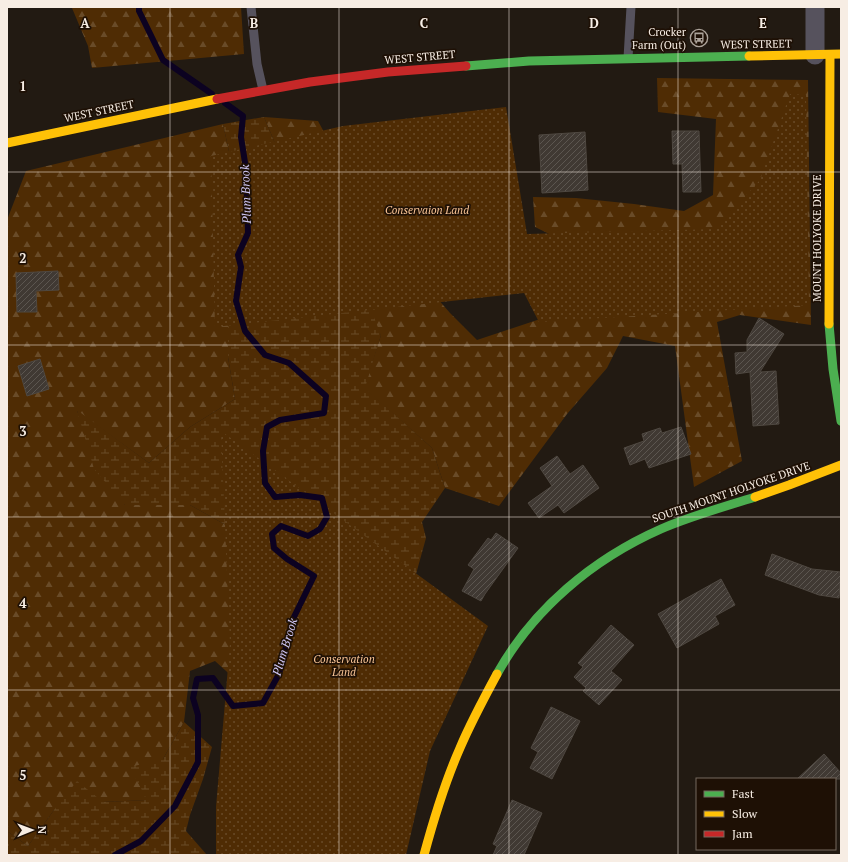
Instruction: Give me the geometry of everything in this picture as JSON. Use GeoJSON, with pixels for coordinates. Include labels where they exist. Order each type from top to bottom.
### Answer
{"type":"FeatureCollection","features":[{"type":"Feature","properties":{"kind":"street"},"geometry":{"type":"LineString","coordinates":[[815,7],[822,55]]}},
{"type":"Feature","properties":{"kind":"street","name":"WEST STREET"},"geometry":{"type":"LineString","coordinates":[[7,143],[203,101],[310,82],[388,72],[529,61],[841,54]]}},
{"type":"Feature","properties":{"kind":"street","name":"MOUNT HOLYOKE DRIVE"},"geometry":{"type":"LineString","coordinates":[[822,55],[830,341],[834,382],[841,421]]}},
{"type":"Feature","properties":{"kind":"street","name":"SOUTH MOUNT HOLYOKE DRIVE"},"geometry":{"type":"LineString","coordinates":[[424,855],[448,777],[461,744],[480,704],[521,635],[561,594],[605,560],[647,535],[697,515],[785,487],[841,465]]}},
{"type":"Feature","properties":{"kind":"lane"},"geometry":{"type":"LineString","coordinates":[[251,7],[257,64],[263,90]]}},
{"type":"Feature","properties":{"kind":"lane"},"geometry":{"type":"LineString","coordinates":[[628,58],[631,7]]}},
{"type":"Feature","properties":{"kind":"green space"},"geometry":{"type":"Polygon","coordinates":[[[241,7],[244,54],[92,68],[88,46],[72,8],[241,7]]]}},
{"type":"Feature","properties":{"kind":"green space"},"geometry":{"type":"Polygon","coordinates":[[[657,78],[808,80],[811,325],[740,315],[717,322],[742,461],[694,487],[675,346],[623,336],[607,368],[567,414],[499,506],[445,488],[432,448],[364,388],[381,335],[306,217],[264,117],[318,121],[376,228],[450,313],[477,340],[597,300],[594,256],[535,227],[533,197],[576,198],[684,211],[713,195],[716,119],[658,112],[657,78]]]}},
{"type":"Feature","properties":{"kind":"green space","name":"Conservaion Land"},"geometry":{"type":"Polygon","coordinates":[[[790,94],[806,95],[809,305],[539,322],[524,293],[215,327],[211,156],[343,126],[506,107],[527,234],[716,229],[760,180],[790,94]]]}},
{"type":"Feature","properties":{"kind":"green space"},"geometry":{"type":"Polygon","coordinates":[[[264,117],[306,217],[357,275],[381,335],[365,388],[432,448],[445,488],[422,522],[426,538],[413,585],[242,534],[190,505],[125,505],[94,469],[77,410],[149,463],[190,427],[235,399],[228,357],[228,273],[235,179],[223,124],[264,117]]]}},
{"type":"Feature","properties":{"kind":"green space"},"geometry":{"type":"Polygon","coordinates":[[[223,124],[235,179],[228,273],[228,357],[235,399],[190,427],[149,463],[77,411],[125,505],[190,505],[242,534],[247,690],[215,661],[190,671],[184,722],[163,759],[148,800],[103,802],[54,810],[28,846],[7,831],[7,220],[26,171],[223,124]]]}},
{"type":"Feature","properties":{"kind":"green space","name":"Conservation Land"},"geometry":{"type":"Polygon","coordinates":[[[221,431],[488,626],[430,751],[406,855],[216,855],[216,807],[230,644],[221,431]]]}},
{"type":"Feature","properties":{"kind":"green space"},"geometry":{"type":"Polygon","coordinates":[[[184,722],[212,747],[186,831],[207,855],[7,855],[7,831],[28,846],[77,781],[103,802],[147,800],[130,767],[163,759],[184,722]]]}},
{"type":"Feature","properties":{"kind":"building"},"geometry":{"type":"Polygon","coordinates":[[[672,131],[699,131],[701,192],[683,192],[682,164],[673,164],[672,131]]]}},
{"type":"Feature","properties":{"kind":"building"},"geometry":{"type":"Polygon","coordinates":[[[585,132],[588,190],[542,193],[539,135],[585,132]]]}},
{"type":"Feature","properties":{"kind":"building"},"geometry":{"type":"Polygon","coordinates":[[[58,271],[59,290],[36,291],[37,312],[17,312],[16,273],[58,271]]]}},
{"type":"Feature","properties":{"kind":"building"},"geometry":{"type":"Polygon","coordinates":[[[759,318],[784,334],[760,372],[776,371],[779,424],[753,426],[750,372],[736,374],[735,353],[747,352],[747,340],[759,318]]]}},
{"type":"Feature","properties":{"kind":"building"},"geometry":{"type":"Polygon","coordinates":[[[40,359],[49,389],[27,396],[18,366],[40,359]]]}},
{"type":"Feature","properties":{"kind":"building"},"geometry":{"type":"Polygon","coordinates":[[[681,427],[691,454],[649,468],[645,459],[630,465],[624,448],[644,441],[642,434],[660,428],[662,433],[681,427]]]}},
{"type":"Feature","properties":{"kind":"building"},"geometry":{"type":"Polygon","coordinates":[[[557,456],[570,474],[583,465],[599,488],[564,513],[558,505],[539,518],[528,503],[552,486],[540,468],[557,456]]]}},
{"type":"Feature","properties":{"kind":"building"},"geometry":{"type":"Polygon","coordinates":[[[496,533],[518,548],[481,601],[462,591],[474,569],[468,565],[488,538],[491,540],[496,533]]]}},
{"type":"Feature","properties":{"kind":"building"},"geometry":{"type":"Polygon","coordinates":[[[772,554],[812,569],[841,572],[839,598],[819,595],[765,575],[772,554]]]}},
{"type":"Feature","properties":{"kind":"building"},"geometry":{"type":"Polygon","coordinates":[[[721,579],[735,605],[715,616],[719,624],[677,648],[658,614],[721,579]]]}},
{"type":"Feature","properties":{"kind":"building"},"geometry":{"type":"Polygon","coordinates":[[[611,625],[634,645],[611,671],[622,680],[599,705],[583,691],[586,688],[574,677],[583,667],[578,663],[611,625]]]}},
{"type":"Feature","properties":{"kind":"building"},"geometry":{"type":"Polygon","coordinates":[[[551,707],[580,721],[552,779],[530,768],[538,752],[531,748],[551,707]]]}},
{"type":"Feature","properties":{"kind":"building"},"geometry":{"type":"Polygon","coordinates":[[[824,754],[841,773],[841,779],[798,778],[824,754]]]}},
{"type":"Feature","properties":{"kind":"building"},"geometry":{"type":"Polygon","coordinates":[[[512,800],[542,813],[524,855],[493,855],[497,846],[493,844],[512,800]]]}},
{"type":"Feature","properties":{"kind":"waterway","name":"Plum Brook"},"geometry":{"type":"LineString","coordinates":[[139,7],[139,11],[163,60],[212,94]]}},
{"type":"Feature","properties":{"kind":"waterway","name":"Plum Brook"},"geometry":{"type":"LineString","coordinates":[[115,855],[141,841],[175,806],[198,762],[198,715],[193,698],[197,679],[213,678],[233,706],[263,703],[279,674],[293,619],[314,576],[287,559],[274,548],[272,534],[281,526],[308,536],[320,529],[327,517],[322,498],[300,495],[275,497],[265,483],[263,451],[267,427],[280,420],[324,413],[326,396],[289,363],[265,355],[245,331],[236,301],[241,267],[238,255],[248,233],[246,169],[241,137],[243,116],[225,103]]}},
{"type":"Feature","properties":{"kind":"traffic: fast"},"geometry":{"type":"LineString","coordinates":[[466,66],[529,61],[749,56]]}},
{"type":"Feature","properties":{"kind":"traffic: fast"},"geometry":{"type":"LineString","coordinates":[[829,324],[833,369],[841,421]]}},
{"type":"Feature","properties":{"kind":"traffic: fast"},"geometry":{"type":"LineString","coordinates":[[497,674],[528,628],[547,607],[567,588],[612,555],[636,541],[672,524],[755,497]]}},
{"type":"Feature","properties":{"kind":"traffic: slow"},"geometry":{"type":"LineString","coordinates":[[749,56],[841,54]]}},
{"type":"Feature","properties":{"kind":"traffic: slow"},"geometry":{"type":"LineString","coordinates":[[829,324],[830,55]]}},
{"type":"Feature","properties":{"kind":"traffic: slow"},"geometry":{"type":"LineString","coordinates":[[7,143],[217,99]]}},
{"type":"Feature","properties":{"kind":"traffic: slow"},"geometry":{"type":"LineString","coordinates":[[755,497],[841,465]]}},
{"type":"Feature","properties":{"kind":"traffic: slow"},"geometry":{"type":"LineString","coordinates":[[424,855],[449,774],[473,719],[497,674]]}},
{"type":"Feature","properties":{"kind":"traffic: jam"},"geometry":{"type":"LineString","coordinates":[[217,99],[310,82],[388,72],[466,66]]}},
{"type":"Feature","properties":{"kind":"place","name":"Crocker Farm (Out)"},"geometry":{"type":"Point","coordinates":[699,38]}}]}
